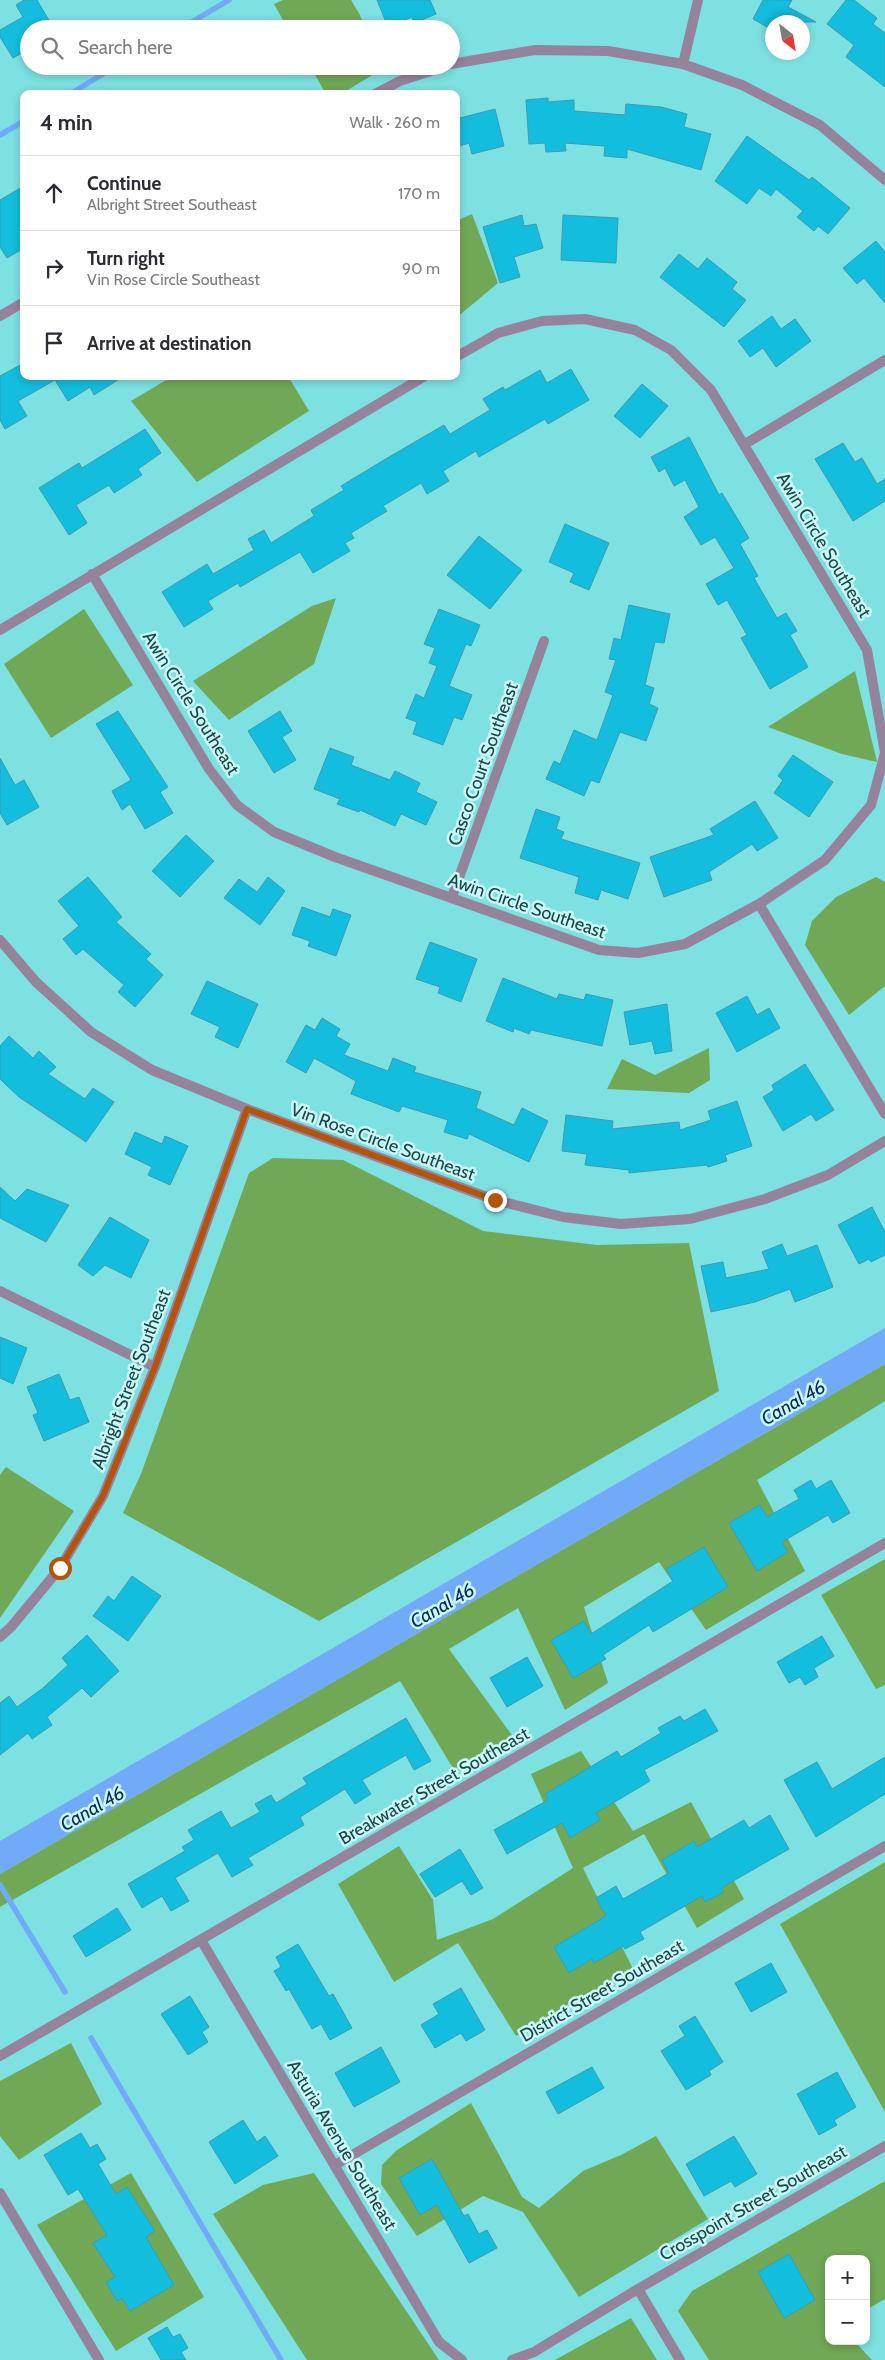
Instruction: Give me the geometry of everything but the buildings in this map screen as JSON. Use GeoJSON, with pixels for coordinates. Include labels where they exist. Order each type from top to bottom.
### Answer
{"type":"FeatureCollection","features":[{"type":"Feature","properties":{"kind":"street"},"geometry":{"type":"LineString","coordinates":[[683,64],[698,0]]}},
{"type":"Feature","properties":{"kind":"street"},"geometry":{"type":"LineString","coordinates":[[460,62],[535,50],[608,51],[683,64],[742,85],[820,124],[885,180]]}},
{"type":"Feature","properties":{"kind":"street"},"geometry":{"type":"LineString","coordinates":[[383,90],[420,75]]}},
{"type":"Feature","properties":{"kind":"street"},"geometry":{"type":"LineString","coordinates":[[0,316],[20,304]]}},
{"type":"Feature","properties":{"kind":"street","name":"Awin Circle Southeast"},"geometry":{"type":"LineString","coordinates":[[92,574],[209,769],[237,805],[274,832],[335,857],[599,950],[638,953],[685,944],[759,904],[825,860],[870,805],[885,753],[867,650],[711,390],[672,350],[635,330],[585,319],[542,321],[498,333],[460,356]]}},
{"type":"Feature","properties":{"kind":"street"},"geometry":{"type":"LineString","coordinates":[[745,444],[885,360]]}},
{"type":"Feature","properties":{"kind":"street"},"geometry":{"type":"LineString","coordinates":[[0,630],[418,380]]}},
{"type":"Feature","properties":{"kind":"street","name":"Casco Court Southeast"},"geometry":{"type":"LineString","coordinates":[[452,897],[544,641]]}},
{"type":"Feature","properties":{"kind":"street"},"geometry":{"type":"LineString","coordinates":[[759,904],[885,1114]]}},
{"type":"Feature","properties":{"kind":"street","name":"Vin Rose Circle Southeast"},"geometry":{"type":"LineString","coordinates":[[0,940],[36,982],[91,1032],[152,1070],[247,1109],[495,1200],[563,1217],[622,1224],[690,1219],[765,1199],[828,1175],[885,1141]]}},
{"type":"Feature","properties":{"kind":"street","name":"Albright Street Southeast"},"geometry":{"type":"LineString","coordinates":[[0,1637],[12,1628],[60,1568],[103,1496],[155,1367],[247,1109]]}},
{"type":"Feature","properties":{"kind":"street"},"geometry":{"type":"LineString","coordinates":[[0,1291],[155,1367]]}},
{"type":"Feature","properties":{"kind":"street","name":"Breakwater Street Southeast"},"geometry":{"type":"LineString","coordinates":[[0,2056],[885,1544]]}},
{"type":"Feature","properties":{"kind":"street","name":"District Street Southeast"},"geometry":{"type":"LineString","coordinates":[[334,2165],[885,1846]]}},
{"type":"Feature","properties":{"kind":"street","name":"Asturia Avenue Southeast"},"geometry":{"type":"LineString","coordinates":[[201,1940],[439,2342],[462,2360]]}},
{"type":"Feature","properties":{"kind":"street","name":"Crosspoint Street Southeast"},"geometry":{"type":"LineString","coordinates":[[638,2289],[885,2146]]}},
{"type":"Feature","properties":{"kind":"street"},"geometry":{"type":"LineString","coordinates":[[0,2193],[99,2360]]}},
{"type":"Feature","properties":{"kind":"street"},"geometry":{"type":"LineString","coordinates":[[512,2360],[534,2352],[638,2289],[680,2360]]}},
{"type":"Feature","properties":{"kind":"green space"},"geometry":{"type":"Polygon","coordinates":[[[283,0],[351,0],[362,20],[283,20],[274,4],[283,0]]]}},
{"type":"Feature","properties":{"kind":"green space"},"geometry":{"type":"Polygon","coordinates":[[[315,75],[372,75],[348,90],[324,90],[315,75]]]}},
{"type":"Feature","properties":{"kind":"green space"},"geometry":{"type":"Polygon","coordinates":[[[472,214],[498,283],[460,315],[460,219],[472,214]]]}},
{"type":"Feature","properties":{"kind":"green space"},"geometry":{"type":"Polygon","coordinates":[[[166,380],[290,380],[309,411],[197,482],[131,401],[166,380]]]}},
{"type":"Feature","properties":{"kind":"green space"},"geometry":{"type":"Polygon","coordinates":[[[336,598],[314,664],[229,720],[193,681],[312,606],[336,598]]]}},
{"type":"Feature","properties":{"kind":"green space"},"geometry":{"type":"Polygon","coordinates":[[[84,609],[133,685],[51,738],[4,664],[84,609]]]}},
{"type":"Feature","properties":{"kind":"green space"},"geometry":{"type":"Polygon","coordinates":[[[855,671],[877,762],[842,754],[768,727],[855,671]]]}},
{"type":"Feature","properties":{"kind":"green space"},"geometry":{"type":"Polygon","coordinates":[[[876,877],[885,882],[885,986],[849,1015],[805,945],[812,921],[836,897],[876,877]]]}},
{"type":"Feature","properties":{"kind":"green space"},"geometry":{"type":"Polygon","coordinates":[[[709,1048],[710,1080],[689,1093],[607,1089],[622,1059],[655,1075],[709,1048]]]}},
{"type":"Feature","properties":{"kind":"green space"},"geometry":{"type":"Polygon","coordinates":[[[273,1158],[343,1160],[483,1231],[597,1245],[689,1243],[719,1391],[319,1621],[123,1513],[141,1474],[249,1173],[273,1158]]]}},
{"type":"Feature","properties":{"kind":"green space"},"geometry":{"type":"Polygon","coordinates":[[[885,1364],[885,1401],[757,1480],[805,1571],[706,1630],[659,1562],[584,1607],[608,1683],[565,1710],[518,1608],[449,1649],[514,1738],[456,1773],[400,1681],[0,1907],[0,1874],[885,1364]]]}},
{"type":"Feature","properties":{"kind":"green space"},"geometry":{"type":"Polygon","coordinates":[[[6,1467],[74,1511],[0,1618],[0,1475],[6,1467]]]}},
{"type":"Feature","properties":{"kind":"green space"},"geometry":{"type":"Polygon","coordinates":[[[885,1559],[885,1685],[876,1689],[821,1595],[885,1559]]]}},
{"type":"Feature","properties":{"kind":"green space"},"geometry":{"type":"Polygon","coordinates":[[[581,1751],[633,1831],[691,1802],[744,1899],[697,1928],[644,1834],[583,1868],[633,1969],[516,2036],[458,1943],[394,1982],[338,1884],[399,1846],[433,1900],[437,1940],[493,1919],[573,1868],[531,1774],[581,1751]]]}},
{"type":"Feature","properties":{"kind":"green space"},"geometry":{"type":"Polygon","coordinates":[[[885,1862],[885,2112],[780,1924],[885,1862]]]}},
{"type":"Feature","properties":{"kind":"green space"},"geometry":{"type":"Polygon","coordinates":[[[71,2043],[102,2104],[19,2160],[0,2136],[0,2081],[71,2043]]]}},
{"type":"Feature","properties":{"kind":"green space"},"geometry":{"type":"Polygon","coordinates":[[[471,2103],[522,2197],[539,2208],[583,2171],[621,2155],[656,2136],[708,2219],[579,2297],[523,2212],[483,2196],[417,2236],[381,2184],[382,2165],[397,2150],[471,2103]]]}},
{"type":"Feature","properties":{"kind":"green space"},"geometry":{"type":"Polygon","coordinates":[[[131,2173],[204,2297],[116,2351],[37,2225],[131,2173]]]}},
{"type":"Feature","properties":{"kind":"green space"},"geometry":{"type":"Polygon","coordinates":[[[314,2173],[439,2360],[307,2360],[213,2214],[263,2185],[314,2173]]]}},
{"type":"Feature","properties":{"kind":"green space"},"geometry":{"type":"Polygon","coordinates":[[[885,2181],[885,2299],[870,2308],[870,2255],[825,2255],[825,2345],[858,2345],[872,2360],[709,2360],[678,2311],[692,2291],[885,2181]]]}},
{"type":"Feature","properties":{"kind":"green space"},"geometry":{"type":"Polygon","coordinates":[[[631,2318],[657,2360],[555,2360],[631,2318]]]}},
{"type":"Feature","properties":{"kind":"water","name":"Canal 46"},"geometry":{"type":"Polygon","coordinates":[[[885,1328],[885,1364],[0,1874],[0,1841],[885,1328]]]}},
{"type":"Feature","properties":{"kind":"waterway"},"geometry":{"type":"LineString","coordinates":[[195,20],[229,0]]}},
{"type":"Feature","properties":{"kind":"waterway"},"geometry":{"type":"LineString","coordinates":[[77,90],[101,75]]}},
{"type":"Feature","properties":{"kind":"waterway"},"geometry":{"type":"LineString","coordinates":[[0,135],[20,123]]}},
{"type":"Feature","properties":{"kind":"waterway"},"geometry":{"type":"LineString","coordinates":[[0,1885],[65,1992]]}},
{"type":"Feature","properties":{"kind":"waterway"},"geometry":{"type":"LineString","coordinates":[[91,2038],[281,2360]]}},
{"type":"Feature","properties":{"kind":"route"},"geometry":{"type":"LineString","coordinates":[[60,1568],[103,1496],[155,1367],[247,1109],[495,1200]]}}]}
